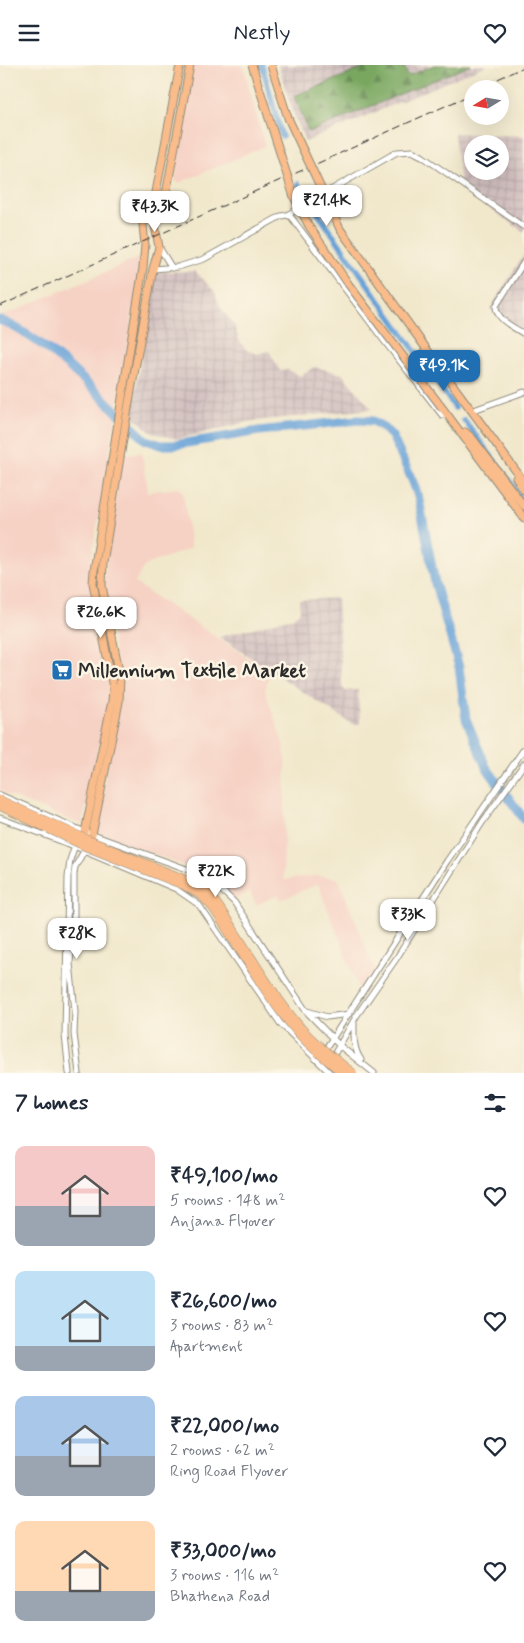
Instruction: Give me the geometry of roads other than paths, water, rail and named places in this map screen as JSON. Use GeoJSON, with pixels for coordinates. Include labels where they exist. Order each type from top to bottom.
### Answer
{"type":"FeatureCollection","features":[{"type":"Feature","properties":{"kind":"highway"},"geometry":{"type":"LineString","coordinates":[[0,800],[86,839],[186,880],[206,892],[218,904],[280,1001],[302,1029],[322,1049],[353,1073]]}},
{"type":"Feature","properties":{"kind":"highway"},"geometry":{"type":"LineString","coordinates":[[0,806],[84,846],[183,885],[202,896],[213,908],[275,1004],[297,1033],[317,1053],[343,1073]]}},
{"type":"Feature","properties":{"kind":"main road"},"geometry":{"type":"LineString","coordinates":[[85,832],[113,688],[94,583],[94,571],[145,252],[144,219],[153,208],[180,65]]}},
{"type":"Feature","properties":{"kind":"main road"},"geometry":{"type":"LineString","coordinates":[[92,835],[120,695],[120,675],[102,586],[104,557],[129,402],[159,247],[155,226],[156,219],[168,189],[190,65]]}},
{"type":"Feature","properties":{"kind":"main road"},"geometry":{"type":"LineString","coordinates":[[252,65],[294,197],[301,213],[349,285],[457,425],[524,518]]}},
{"type":"Feature","properties":{"kind":"main road"},"geometry":{"type":"LineString","coordinates":[[271,65],[288,119],[340,229],[476,417],[521,481],[524,490]]}},
{"type":"Feature","properties":{"kind":"main road"},"geometry":{"type":"LineString","coordinates":[[457,425],[473,439],[524,506]]}},
{"type":"Feature","properties":{"kind":"street"},"geometry":{"type":"LineString","coordinates":[[154,269],[172,268],[204,259],[287,215],[392,154],[405,151],[412,151],[422,156],[524,227]]}},
{"type":"Feature","properties":{"kind":"street"},"geometry":{"type":"LineString","coordinates":[[287,215],[294,219],[442,415],[450,417]]}},
{"type":"Feature","properties":{"kind":"street"},"geometry":{"type":"LineString","coordinates":[[159,247],[172,268]]}},
{"type":"Feature","properties":{"kind":"street"},"geometry":{"type":"LineString","coordinates":[[524,262],[496,306],[496,310],[501,318],[524,334]]}},
{"type":"Feature","properties":{"kind":"street"},"geometry":{"type":"LineString","coordinates":[[471,411],[524,392]]}},
{"type":"Feature","properties":{"kind":"street"},"geometry":{"type":"LineString","coordinates":[[317,1062],[447,861],[524,749]]}},
{"type":"Feature","properties":{"kind":"street"},"geometry":{"type":"LineString","coordinates":[[324,1069],[488,814],[523,766]]}},
{"type":"Feature","properties":{"kind":"street"},"geometry":{"type":"LineString","coordinates":[[0,795],[92,835],[206,876],[234,902],[306,1011],[340,1046],[374,1073]]}},
{"type":"Feature","properties":{"kind":"street"},"geometry":{"type":"LineString","coordinates":[[0,818],[74,846],[176,889],[199,905],[280,1023],[330,1073]]}},
{"type":"Feature","properties":{"kind":"street"},"geometry":{"type":"LineString","coordinates":[[69,1073],[65,1035],[68,867],[74,846],[85,832]]}},
{"type":"Feature","properties":{"kind":"street"},"geometry":{"type":"LineString","coordinates":[[78,1073],[74,1034],[75,1011],[70,963],[74,915],[74,874],[92,835]]}},
{"type":"Feature","properties":{"kind":"street"},"geometry":{"type":"LineString","coordinates":[[306,1011],[327,1017],[349,1014]]}},
{"type":"Feature","properties":{"kind":"street"},"geometry":{"type":"LineString","coordinates":[[354,1020],[356,1052],[363,1064]]}},
{"type":"Feature","properties":{"kind":"waterway"},"geometry":{"type":"LineString","coordinates":[[262,65],[282,137]]}},
{"type":"Feature","properties":{"kind":"waterway"},"geometry":{"type":"LineString","coordinates":[[298,184],[304,193]]}},
{"type":"Feature","properties":{"kind":"waterway"},"geometry":{"type":"LineString","coordinates":[[314,208],[455,408]]}},
{"type":"Feature","properties":{"kind":"waterway"},"geometry":{"type":"LineString","coordinates":[[0,320],[19,330],[58,357],[146,440],[161,445],[175,445],[259,431],[358,420],[373,421],[383,427],[392,436],[419,499],[435,583],[459,667],[466,719],[486,767],[524,819]]}},
{"type":"Feature","properties":{"kind":"waterway"},"geometry":{"type":"LineString","coordinates":[[464,420],[524,500]]}},
{"type":"Feature","properties":{"kind":"railway"},"geometry":{"type":"LineString","coordinates":[[496,80],[524,67]]}},
{"type":"Feature","properties":{"kind":"railway"},"geometry":{"type":"LineString","coordinates":[[0,306],[464,98]]}},
{"type":"Feature","properties":{"kind":"place","name":"Millennium Textile Market"},"geometry":{"type":"Point","coordinates":[62,670]}}]}
